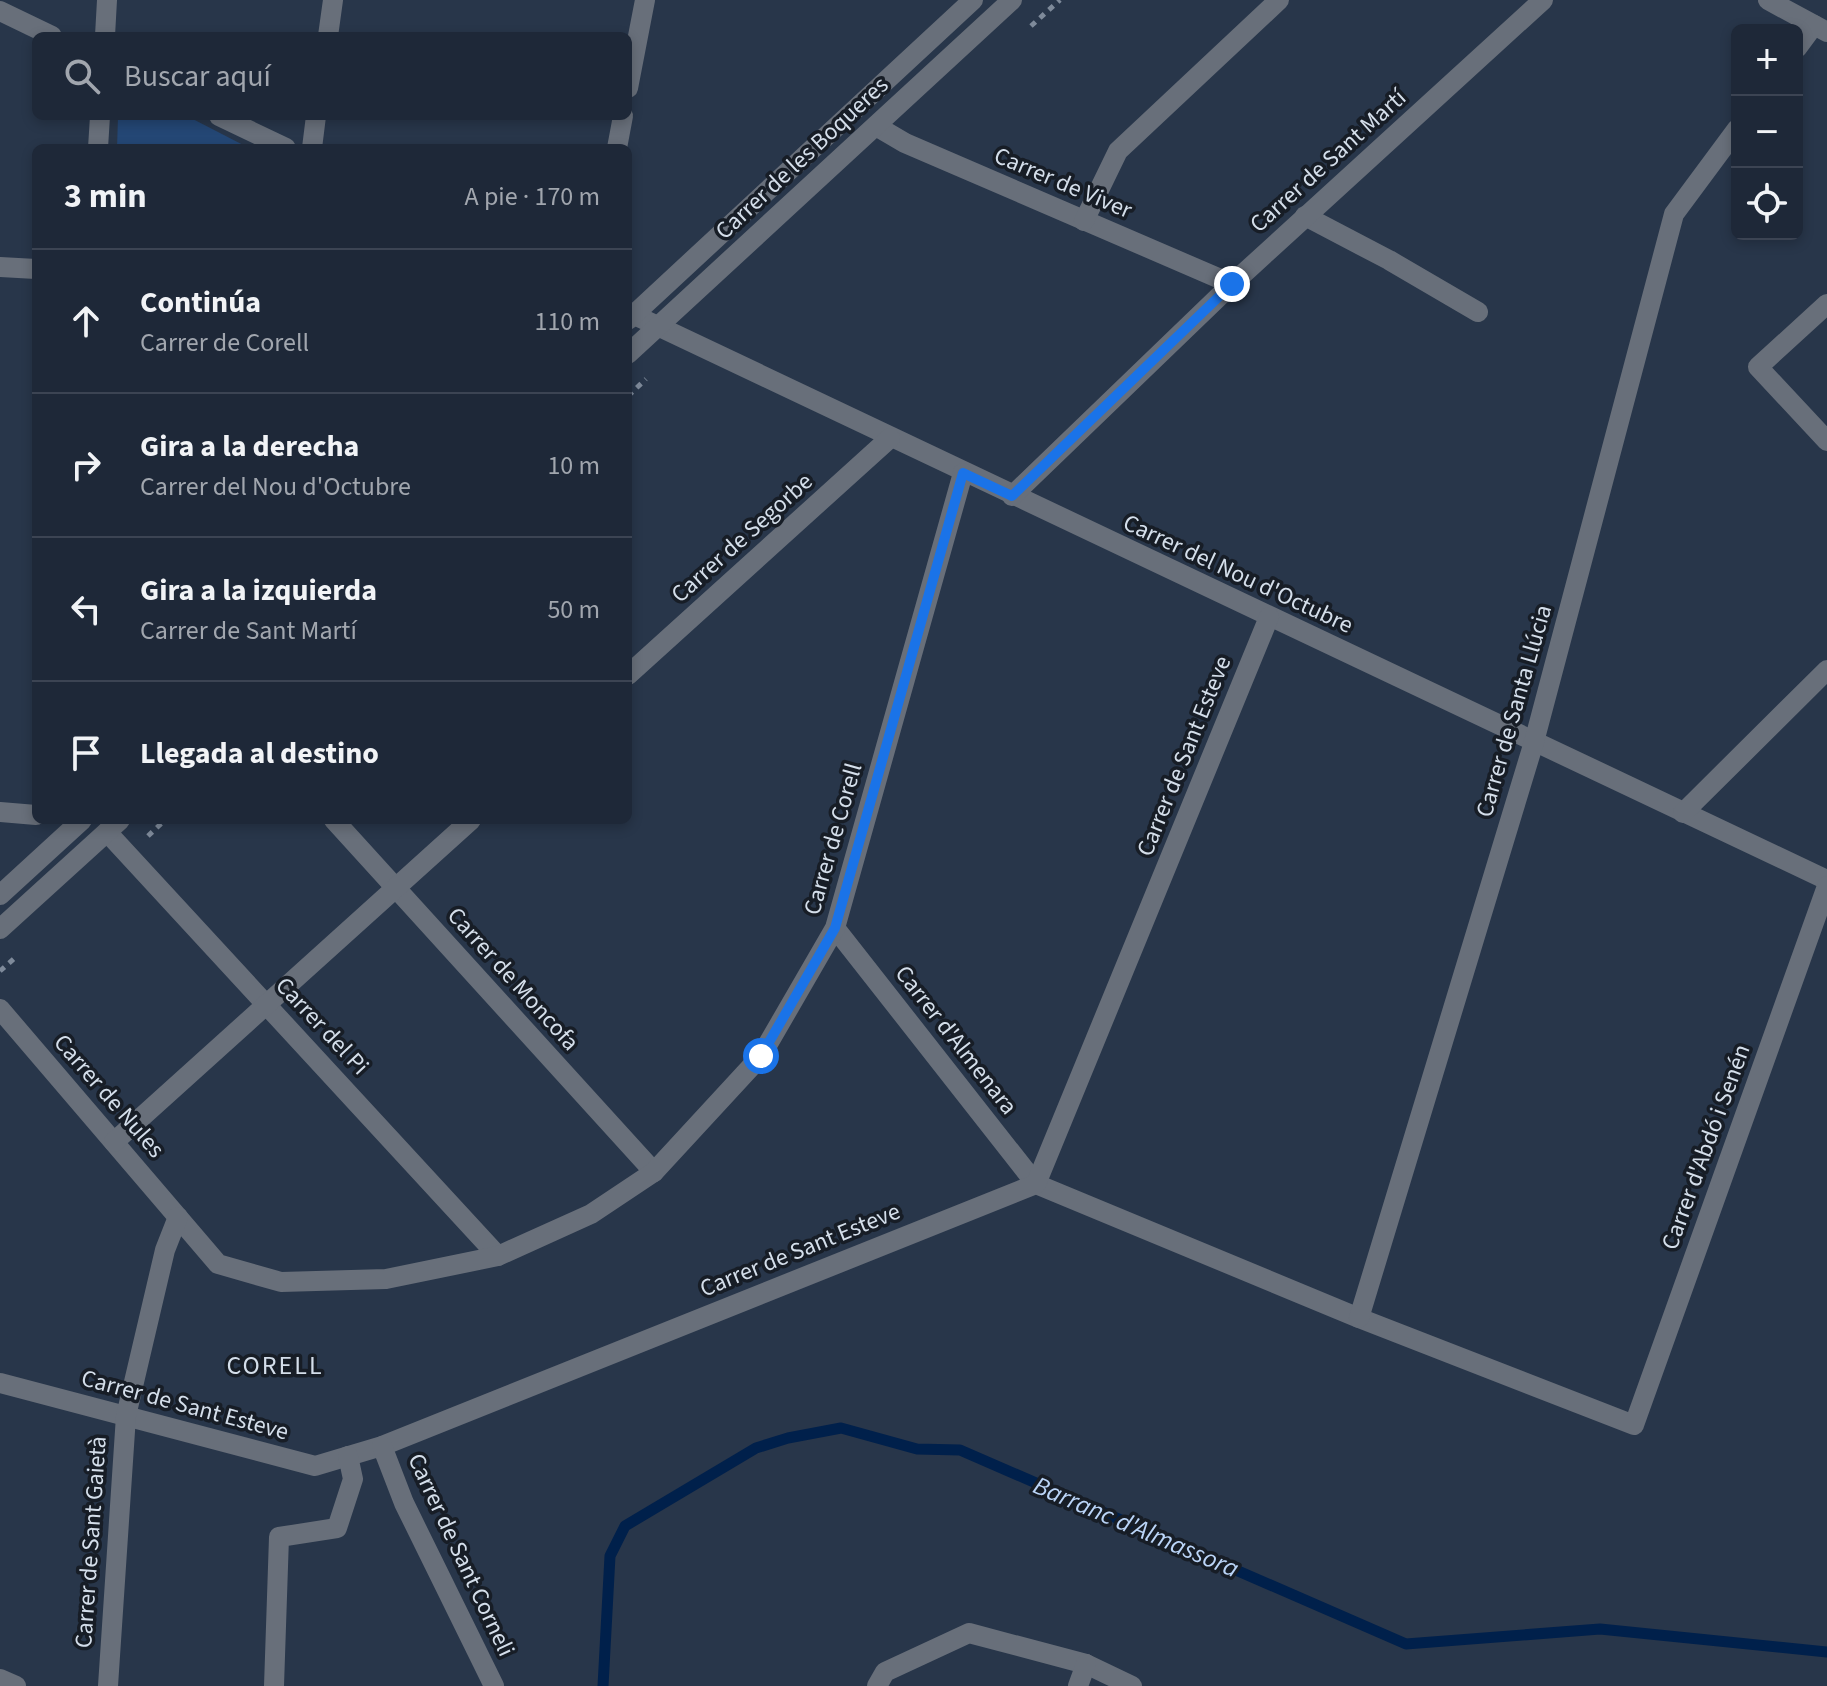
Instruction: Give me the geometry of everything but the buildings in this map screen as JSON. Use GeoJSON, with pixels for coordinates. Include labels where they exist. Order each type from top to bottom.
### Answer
{"type":"FeatureCollection","features":[{"type":"Feature","properties":{"kind":"street"},"geometry":{"type":"LineString","coordinates":[[105,32],[107,0]]}},
{"type":"Feature","properties":{"kind":"street"},"geometry":{"type":"LineString","coordinates":[[329,32],[333,0]]}},
{"type":"Feature","properties":{"kind":"street"},"geometry":{"type":"LineString","coordinates":[[632,67],[645,0]]}},
{"type":"Feature","properties":{"kind":"street","name":"Carrer de les Boqueres"},"geometry":{"type":"LineString","coordinates":[[632,314],[973,0]]}},
{"type":"Feature","properties":{"kind":"street","name":"Carrer de les Boqueres"},"geometry":{"type":"LineString","coordinates":[[632,350],[1012,0]]}},
{"type":"Feature","properties":{"kind":"street"},"geometry":{"type":"LineString","coordinates":[[1084,221],[1118,151],[1279,0]]}},
{"type":"Feature","properties":{"kind":"street","name":"Carrer de Sant Martí"},"geometry":{"type":"LineString","coordinates":[[1012,496],[1232,284],[1543,0]]}},
{"type":"Feature","properties":{"kind":"street"},"geometry":{"type":"LineString","coordinates":[[1768,0],[1821,28],[1803,43]]}},
{"type":"Feature","properties":{"kind":"street"},"geometry":{"type":"LineString","coordinates":[[0,11],[44,32]]}},
{"type":"Feature","properties":{"kind":"street"},"geometry":{"type":"LineString","coordinates":[[98,144],[100,120]]}},
{"type":"Feature","properties":{"kind":"street"},"geometry":{"type":"LineString","coordinates":[[227,120],[278,144]]}},
{"type":"Feature","properties":{"kind":"street"},"geometry":{"type":"LineString","coordinates":[[312,144],[316,120]]}},
{"type":"Feature","properties":{"kind":"street"},"geometry":{"type":"LineString","coordinates":[[618,144],[622,120]]}},
{"type":"Feature","properties":{"kind":"street","name":"Carrer de Viver"},"geometry":{"type":"LineString","coordinates":[[876,126],[905,143],[1232,284]]}},
{"type":"Feature","properties":{"kind":"street","name":"Carrer de Santa Llúcia"},"geometry":{"type":"LineString","coordinates":[[1359,1318],[1534,742],[1674,214],[1731,137]]}},
{"type":"Feature","properties":{"kind":"street"},"geometry":{"type":"LineString","coordinates":[[1305,216],[1478,312]]}},
{"type":"Feature","properties":{"kind":"street"},"geometry":{"type":"LineString","coordinates":[[0,267],[32,269]]}},
{"type":"Feature","properties":{"kind":"street"},"geometry":{"type":"LineString","coordinates":[[1827,304],[1758,367],[1827,441]]}},
{"type":"Feature","properties":{"kind":"street","name":"Carrer del Nou d'Octubre"},"geometry":{"type":"LineString","coordinates":[[632,317],[658,326],[1827,883]]}},
{"type":"Feature","properties":{"kind":"street","name":"Carrer de Segorbe"},"geometry":{"type":"LineString","coordinates":[[632,671],[890,438]]}},
{"type":"Feature","properties":{"kind":"street","name":"Carrer de Corell"},"geometry":{"type":"LineString","coordinates":[[178,1217],[218,1264],[281,1282],[386,1279],[498,1256],[591,1214],[654,1172],[761,1056],[835,928],[963,473]]}},
{"type":"Feature","properties":{"kind":"street","name":"Carrer de Sant Esteve"},"geometry":{"type":"LineString","coordinates":[[0,1383],[315,1466],[382,1446],[1036,1184],[1269,617]]}},
{"type":"Feature","properties":{"kind":"street"},"geometry":{"type":"LineString","coordinates":[[1683,813],[1827,670]]}},
{"type":"Feature","properties":{"kind":"street"},"geometry":{"type":"LineString","coordinates":[[0,812],[32,815]]}},
{"type":"Feature","properties":{"kind":"street"},"geometry":{"type":"LineString","coordinates":[[0,895],[77,824]]}},
{"type":"Feature","properties":{"kind":"street","name":"Carrer de Moncofa"},"geometry":{"type":"LineString","coordinates":[[338,824],[654,1172]]}},
{"type":"Feature","properties":{"kind":"street"},"geometry":{"type":"LineString","coordinates":[[114,1142],[467,824]]}},
{"type":"Feature","properties":{"kind":"street"},"geometry":{"type":"LineString","coordinates":[[0,929],[113,826]]}},
{"type":"Feature","properties":{"kind":"street","name":"Carrer del Pi"},"geometry":{"type":"LineString","coordinates":[[113,826],[268,1005],[498,1256]]}},
{"type":"Feature","properties":{"kind":"street","name":"Carrer d'Abdó i Senén"},"geometry":{"type":"LineString","coordinates":[[1359,1318],[1634,1425],[1827,883]]}},
{"type":"Feature","properties":{"kind":"street","name":"Carrer d'Almenara"},"geometry":{"type":"LineString","coordinates":[[835,928],[1036,1184]]}},
{"type":"Feature","properties":{"kind":"street","name":"Carrer de Nules"},"geometry":{"type":"LineString","coordinates":[[0,1009],[178,1217]]}},
{"type":"Feature","properties":{"kind":"street"},"geometry":{"type":"LineString","coordinates":[[1036,1184],[1359,1318]]}},
{"type":"Feature","properties":{"kind":"street","name":"Carrer de Sant Gaietà"},"geometry":{"type":"LineString","coordinates":[[108,1686],[126,1416],[165,1250],[178,1217]]}},
{"type":"Feature","properties":{"kind":"street","name":"Carrer de Sant Corneli"},"geometry":{"type":"LineString","coordinates":[[382,1446],[404,1503],[494,1686]]}},
{"type":"Feature","properties":{"kind":"street"},"geometry":{"type":"LineString","coordinates":[[274,1686],[279,1537],[337,1528],[353,1479],[348,1456]]}},
{"type":"Feature","properties":{"kind":"street"},"geometry":{"type":"LineString","coordinates":[[877,1686],[885,1672],[969,1633],[1086,1664],[1132,1686]]}},
{"type":"Feature","properties":{"kind":"street"},"geometry":{"type":"LineString","coordinates":[[1078,1686],[1086,1664]]}},
{"type":"Feature","properties":{"kind":"street"},"geometry":{"type":"LineString","coordinates":[[0,1679],[16,1686]]}},
{"type":"Feature","properties":{"kind":"shaded area"},"geometry":{"type":"Polygon","coordinates":[[[118,120],[195,120],[241,144],[117,144],[118,120]]]}},
{"type":"Feature","properties":{"kind":"waterway","name":"Barranc d'Almassora"},"geometry":{"type":"LineString","coordinates":[[603,1686],[610,1556],[625,1526],[756,1448],[788,1438],[841,1428],[917,1449],[960,1450],[1406,1644],[1600,1629],[1827,1652]]}},
{"type":"Feature","properties":{"kind":"district","name":"CORELL"},"geometry":{"type":"Point","coordinates":[275,1365]}},
{"type":"Feature","properties":{"kind":"route"},"geometry":{"type":"LineString","coordinates":[[761,1056],[835,928],[963,473],[1012,496],[1232,284]]}}]}
